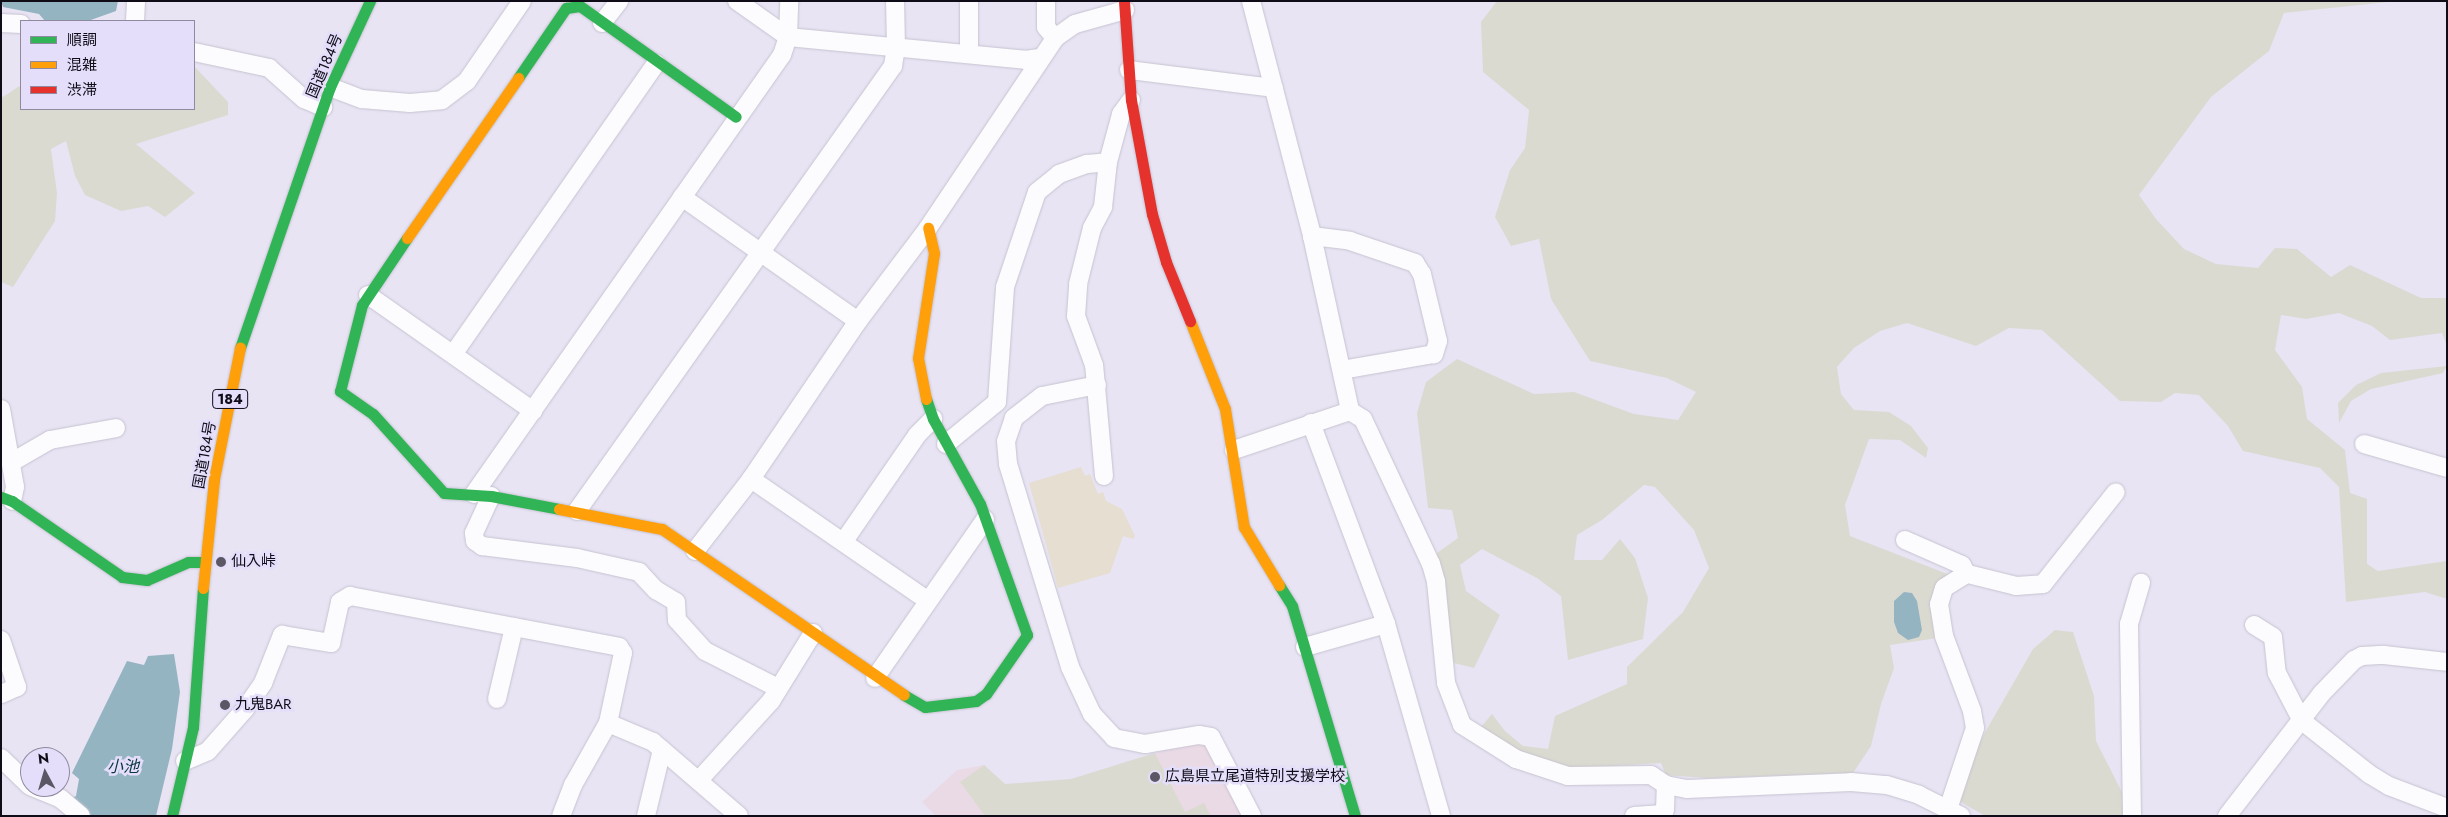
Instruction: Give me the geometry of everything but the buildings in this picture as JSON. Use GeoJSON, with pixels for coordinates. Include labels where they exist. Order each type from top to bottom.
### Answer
{"type":"FeatureCollection","features":[{"type":"Feature","properties":{"kind":"main road","name":"国道184号"},"geometry":{"type":"LineString","coordinates":[[172,816],[194,727],[204,562],[214,479],[241,343],[330,87],[370,1]]}},
{"type":"Feature","properties":{"kind":"main road"},"geometry":{"type":"LineString","coordinates":[[736,117],[656,62],[580,6],[566,8],[362,305],[340,391],[374,414],[444,493],[482,495],[577,511],[662,529],[875,678],[926,707],[976,701],[986,694],[1027,635],[985,520],[933,419],[923,391],[918,358],[933,270],[934,253],[928,228]]}},
{"type":"Feature","properties":{"kind":"main road"},"geometry":{"type":"LineString","coordinates":[[1125,6],[1131,100],[1138,154],[1161,246],[1225,409],[1234,450],[1244,527],[1292,606],[1355,816]]}},
{"type":"Feature","properties":{"kind":"main road"},"geometry":{"type":"LineString","coordinates":[[7,499],[122,577],[147,580],[188,562],[204,562]]}},
{"type":"Feature","properties":{"kind":"street"},"geometry":{"type":"LineString","coordinates":[[136,1],[136,20]]}},
{"type":"Feature","properties":{"kind":"street"},"geometry":{"type":"LineString","coordinates":[[330,87],[362,99],[410,103],[442,100],[467,81],[522,1]]}},
{"type":"Feature","properties":{"kind":"street"},"geometry":{"type":"LineString","coordinates":[[602,23],[619,1]]}},
{"type":"Feature","properties":{"kind":"street"},"geometry":{"type":"LineString","coordinates":[[737,1],[788,37],[969,53],[1025,60],[1040,58]]}},
{"type":"Feature","properties":{"kind":"street"},"geometry":{"type":"LineString","coordinates":[[778,688],[705,651],[677,620],[676,602],[656,590],[639,572],[577,558],[482,546],[475,541],[474,534],[482,495],[532,410],[736,117],[782,55],[788,37],[790,1]]}},
{"type":"Feature","properties":{"kind":"street"},"geometry":{"type":"LineString","coordinates":[[577,511],[892,66],[896,48],[895,1]]}},
{"type":"Feature","properties":{"kind":"street"},"geometry":{"type":"LineString","coordinates":[[968,1],[969,53]]}},
{"type":"Feature","properties":{"kind":"street"},"geometry":{"type":"LineString","coordinates":[[1046,1],[1046,27],[1055,38]]}},
{"type":"Feature","properties":{"kind":"street"},"geometry":{"type":"LineString","coordinates":[[1251,1],[1312,236],[1350,411],[1363,419],[1431,564],[1436,582],[1446,683],[1462,725],[1516,759],[1568,776],[1651,775],[1666,785],[1686,789],[1851,782],[1887,785],[1919,795],[1954,812],[1975,728],[1972,711],[1944,636],[1939,604],[1944,588],[1964,574],[2016,586],[2043,584],[2116,492]]}},
{"type":"Feature","properties":{"kind":"street"},"geometry":{"type":"LineString","coordinates":[[695,551],[751,478],[858,321],[928,228],[1055,38],[1075,24],[1125,6]]}},
{"type":"Feature","properties":{"kind":"street"},"geometry":{"type":"LineString","coordinates":[[1,24],[20,24]]}},
{"type":"Feature","properties":{"kind":"street"},"geometry":{"type":"LineString","coordinates":[[195,52],[269,68],[304,98],[323,107]]}},
{"type":"Feature","properties":{"kind":"street"},"geometry":{"type":"LineString","coordinates":[[454,353],[656,62]]}},
{"type":"Feature","properties":{"kind":"street"},"geometry":{"type":"LineString","coordinates":[[1129,70],[1274,88]]}},
{"type":"Feature","properties":{"kind":"street"},"geometry":{"type":"LineString","coordinates":[[1104,476],[1097,384],[1076,316],[1078,284],[1092,228],[1103,207],[1108,162],[1121,114],[1131,100]]}},
{"type":"Feature","properties":{"kind":"street"},"geometry":{"type":"LineString","coordinates":[[946,444],[997,402],[1005,287],[1037,192],[1059,174],[1087,164],[1108,162]]}},
{"type":"Feature","properties":{"kind":"street"},"geometry":{"type":"LineString","coordinates":[[682,197],[760,255],[858,321]]}},
{"type":"Feature","properties":{"kind":"street"},"geometry":{"type":"LineString","coordinates":[[1312,236],[1350,241],[1415,263],[1422,274],[1438,342],[1434,354],[1342,370]]}},
{"type":"Feature","properties":{"kind":"street"},"geometry":{"type":"LineString","coordinates":[[368,295],[454,353],[532,410]]}},
{"type":"Feature","properties":{"kind":"street"},"geometry":{"type":"LineString","coordinates":[[1097,384],[1042,396],[1014,418],[1006,441],[1008,464],[1070,667],[1092,714],[1114,738],[1145,744],[1199,735],[1211,737],[1252,816]]}},
{"type":"Feature","properties":{"kind":"street"},"geometry":{"type":"LineString","coordinates":[[1,409],[15,486],[7,499]]}},
{"type":"Feature","properties":{"kind":"street"},"geometry":{"type":"LineString","coordinates":[[1234,450],[1350,411]]}},
{"type":"Feature","properties":{"kind":"street"},"geometry":{"type":"LineString","coordinates":[[844,541],[917,435],[933,419]]}},
{"type":"Feature","properties":{"kind":"street"},"geometry":{"type":"LineString","coordinates":[[1310,423],[1386,624],[1441,816]]}},
{"type":"Feature","properties":{"kind":"street"},"geometry":{"type":"LineString","coordinates":[[12,462],[50,440],[116,428]]}},
{"type":"Feature","properties":{"kind":"street"},"geometry":{"type":"LineString","coordinates":[[2364,444],[2447,468]]}},
{"type":"Feature","properties":{"kind":"street"},"geometry":{"type":"LineString","coordinates":[[751,478],[927,600]]}},
{"type":"Feature","properties":{"kind":"street"},"geometry":{"type":"LineString","coordinates":[[875,678],[927,600],[985,520]]}},
{"type":"Feature","properties":{"kind":"street"},"geometry":{"type":"LineString","coordinates":[[1905,540],[1962,566],[1964,574]]}},
{"type":"Feature","properties":{"kind":"street"},"geometry":{"type":"LineString","coordinates":[[2132,816],[2129,624],[2141,583]]}},
{"type":"Feature","properties":{"kind":"street"},"geometry":{"type":"LineString","coordinates":[[185,762],[208,750],[244,710],[263,683],[282,635],[331,643],[340,602],[350,596],[618,647],[623,652],[608,723],[573,785],[561,816]]}},
{"type":"Feature","properties":{"kind":"street"},"geometry":{"type":"LineString","coordinates":[[1305,647],[1386,624]]}},
{"type":"Feature","properties":{"kind":"street"},"geometry":{"type":"LineString","coordinates":[[2254,625],[2273,637],[2277,673],[2302,721],[2369,774],[2389,786],[2447,808]]}},
{"type":"Feature","properties":{"kind":"street"},"geometry":{"type":"LineString","coordinates":[[497,699],[514,628]]}},
{"type":"Feature","properties":{"kind":"street"},"geometry":{"type":"LineString","coordinates":[[699,780],[736,742],[778,688],[813,633]]}},
{"type":"Feature","properties":{"kind":"street"},"geometry":{"type":"LineString","coordinates":[[1,640],[17,687],[1,694]]}},
{"type":"Feature","properties":{"kind":"street"},"geometry":{"type":"LineString","coordinates":[[2227,816],[2344,668],[2362,656],[2447,662]]}},
{"type":"Feature","properties":{"kind":"street"},"geometry":{"type":"LineString","coordinates":[[608,723],[662,750],[739,816]]}},
{"type":"Feature","properties":{"kind":"street"},"geometry":{"type":"LineString","coordinates":[[646,816],[662,750]]}},
{"type":"Feature","properties":{"kind":"street"},"geometry":{"type":"LineString","coordinates":[[1,758],[20,778]]}},
{"type":"Feature","properties":{"kind":"street"},"geometry":{"type":"LineString","coordinates":[[1634,816],[1660,814],[1665,810],[1666,785]]}},
{"type":"Feature","properties":{"kind":"street"},"geometry":{"type":"LineString","coordinates":[[56,797],[81,816]]}},
{"type":"Feature","properties":{"kind":"shaded area"},"geometry":{"type":"Polygon","coordinates":[[[1497,1],[2397,1],[2284,13],[2269,51],[2211,97],[2139,195],[2156,219],[2184,249],[2216,264],[2258,268],[2275,248],[2297,249],[2331,277],[2350,265],[2421,298],[2447,298],[2447,346],[2442,333],[2390,340],[2372,326],[2339,313],[2306,319],[2281,315],[2275,350],[2302,387],[2307,419],[2345,450],[2350,493],[2367,499],[2367,564],[2378,571],[2447,561],[2447,599],[2425,592],[2346,602],[2339,487],[2320,468],[2243,451],[2228,426],[2199,395],[2175,393],[2161,402],[2120,401],[2042,330],[2009,328],[1976,346],[1907,323],[1880,331],[1854,348],[1837,367],[1841,394],[1854,410],[1889,412],[1911,426],[1928,448],[1926,458],[1900,440],[1869,439],[1845,505],[1850,536],[1950,575],[1938,638],[1890,645],[1894,668],[1881,704],[1871,746],[1853,773],[1707,778],[1666,775],[1661,763],[1575,768],[1548,764],[1521,755],[1481,727],[1492,714],[1505,731],[1523,746],[1548,749],[1555,716],[1627,684],[1627,667],[1683,612],[1709,568],[1694,530],[1655,487],[1644,485],[1602,520],[1577,535],[1574,560],[1602,560],[1620,539],[1635,558],[1648,598],[1643,639],[1568,660],[1561,596],[1537,578],[1482,549],[1460,565],[1466,591],[1500,615],[1474,668],[1454,663],[1437,553],[1458,538],[1452,510],[1428,508],[1417,413],[1426,382],[1457,359],[1534,394],[1574,392],[1634,414],[1678,420],[1696,392],[1667,378],[1590,361],[1551,299],[1539,239],[1511,246],[1495,217],[1510,170],[1525,148],[1529,110],[1483,72],[1481,22],[1497,1]]]}},
{"type":"Feature","properties":{"kind":"shaded area"},"geometry":{"type":"Polygon","coordinates":[[[195,67],[228,102],[228,115],[136,144],[195,193],[165,217],[148,206],[121,211],[85,195],[75,176],[66,141],[51,149],[57,193],[55,221],[13,287],[1,282],[1,95],[3,97],[20,86],[20,110],[195,110],[195,67]]]}},
{"type":"Feature","properties":{"kind":"shaded area"},"geometry":{"type":"Polygon","coordinates":[[[2447,366],[2443,373],[2371,389],[2351,401],[2339,423],[2338,403],[2356,385],[2381,373],[2447,366]]]}},
{"type":"Feature","properties":{"kind":"shaded area"},"geometry":{"type":"Polygon","coordinates":[[[2055,630],[2073,632],[2094,696],[2096,741],[2129,806],[2127,816],[1985,816],[1949,795],[2033,649],[2055,630]]]}},
{"type":"Feature","properties":{"kind":"shaded area","name":"広島県立尾道特別支援学校"},"geometry":{"type":"Polygon","coordinates":[[[1206,739],[1247,816],[936,816],[922,802],[957,770],[984,765],[1005,784],[1030,785],[1089,776],[1125,762],[1206,739]]]}},
{"type":"Feature","properties":{"kind":"shaded area","name":"広島県立尾道特別支援学校"},"geometry":{"type":"Polygon","coordinates":[[[1155,753],[1185,812],[1204,803],[1211,816],[985,816],[960,782],[984,765],[1005,784],[1071,779],[1155,753]]]}},
{"type":"Feature","properties":{"kind":"sand"},"geometry":{"type":"Polygon","coordinates":[[[1081,467],[1085,476],[1090,474],[1098,494],[1103,492],[1106,501],[1122,509],[1135,536],[1133,539],[1123,536],[1110,573],[1058,588],[1029,483],[1081,467]]]}},
{"type":"Feature","properties":{"kind":"water"},"geometry":{"type":"Polygon","coordinates":[[[1,1],[118,1],[116,11],[91,20],[44,20],[39,14],[3,7],[1,1]]]}},
{"type":"Feature","properties":{"kind":"water"},"geometry":{"type":"Polygon","coordinates":[[[1904,592],[1912,593],[1917,601],[1922,630],[1919,637],[1908,640],[1898,633],[1894,622],[1894,601],[1904,592]]]}},
{"type":"Feature","properties":{"kind":"water","name":"小池"},"geometry":{"type":"Polygon","coordinates":[[[174,654],[180,692],[172,749],[156,816],[88,816],[70,799],[76,796],[79,779],[72,773],[127,661],[144,665],[148,656],[174,654]]]}},
{"type":"Feature","properties":{"kind":"traffic: fast"},"geometry":{"type":"LineString","coordinates":[[240,348],[330,87],[370,1]]}},
{"type":"Feature","properties":{"kind":"traffic: fast"},"geometry":{"type":"LineString","coordinates":[[518,78],[566,8],[580,6],[736,117]]}},
{"type":"Feature","properties":{"kind":"traffic: fast"},"geometry":{"type":"LineString","coordinates":[[407,238],[362,305],[340,391],[373,414],[444,493],[491,496],[559,509]]}},
{"type":"Feature","properties":{"kind":"traffic: fast"},"geometry":{"type":"LineString","coordinates":[[904,695],[925,707],[976,701],[986,694],[1027,635],[980,504],[933,419],[926,399]]}},
{"type":"Feature","properties":{"kind":"traffic: fast"},"geometry":{"type":"LineString","coordinates":[[1,497],[12,501],[122,577],[147,580],[188,562],[205,562]]}},
{"type":"Feature","properties":{"kind":"traffic: fast"},"geometry":{"type":"LineString","coordinates":[[1279,585],[1292,606],[1355,816]]}},
{"type":"Feature","properties":{"kind":"traffic: fast"},"geometry":{"type":"LineString","coordinates":[[172,816],[193,727],[203,588]]}},
{"type":"Feature","properties":{"kind":"traffic: slow"},"geometry":{"type":"LineString","coordinates":[[407,238],[518,78]]}},
{"type":"Feature","properties":{"kind":"traffic: slow"},"geometry":{"type":"LineString","coordinates":[[926,399],[918,358],[934,253],[928,228]]}},
{"type":"Feature","properties":{"kind":"traffic: slow"},"geometry":{"type":"LineString","coordinates":[[1190,321],[1225,409],[1244,527],[1279,585]]}},
{"type":"Feature","properties":{"kind":"traffic: slow"},"geometry":{"type":"LineString","coordinates":[[203,588],[214,479],[240,348]]}},
{"type":"Feature","properties":{"kind":"traffic: slow"},"geometry":{"type":"LineString","coordinates":[[559,509],[662,529],[904,695]]}},
{"type":"Feature","properties":{"kind":"traffic: jam"},"geometry":{"type":"LineString","coordinates":[[1124,1],[1131,100],[1152,214],[1166,262],[1190,321]]}},
{"type":"Feature","properties":{"kind":"place","name":"仙入峠"},"geometry":{"type":"Point","coordinates":[221,562]}},
{"type":"Feature","properties":{"kind":"place","name":"九鬼BAR"},"geometry":{"type":"Point","coordinates":[225,705]}},
{"type":"Feature","properties":{"kind":"place","name":"広島県立尾道特別支援学校"},"geometry":{"type":"Point","coordinates":[1155,777]}}]}
